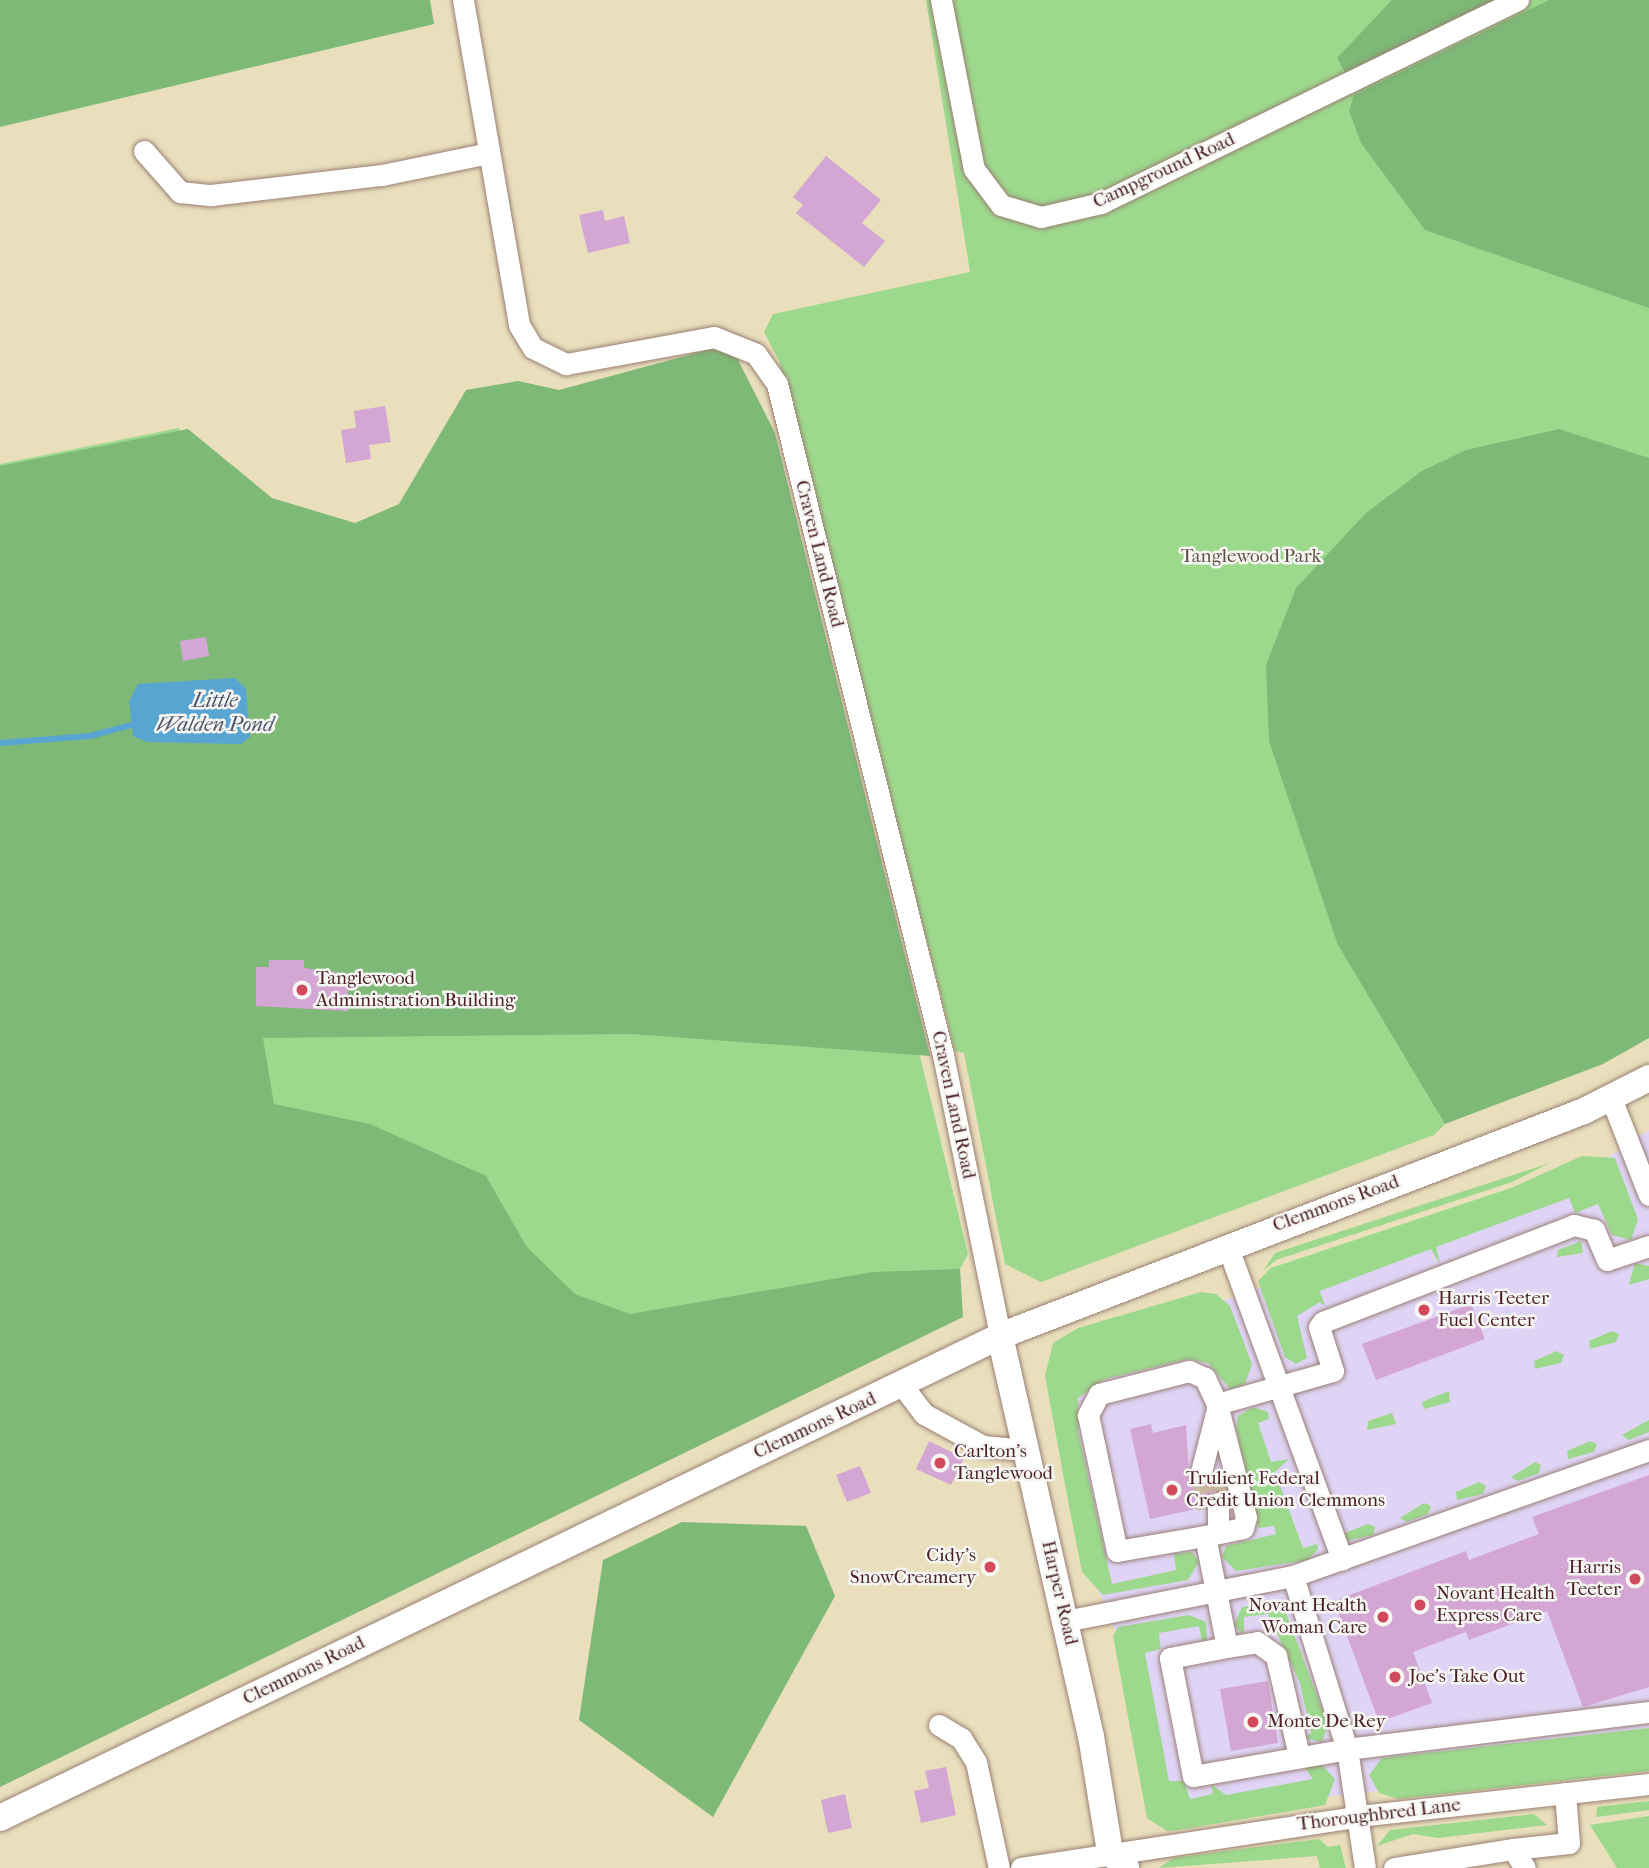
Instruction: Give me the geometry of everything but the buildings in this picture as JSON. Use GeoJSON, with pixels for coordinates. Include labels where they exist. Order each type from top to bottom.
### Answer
{"type":"FeatureCollection","features":[{"type":"Feature","properties":{"kind":"main road","name":"Clemmons Road"},"geometry":{"type":"LineString","coordinates":[[0,1818],[1000,1336],[1227,1245],[1611,1098],[1649,1078]]}},
{"type":"Feature","properties":{"kind":"main road","name":"Harper Road"},"geometry":{"type":"LineString","coordinates":[[1000,1336],[1065,1621],[1112,1863]]}},
{"type":"Feature","properties":{"kind":"street","name":"Craven Land Road"},"geometry":{"type":"LineString","coordinates":[[463,0],[519,325],[533,348],[566,364],[713,337],[756,354],[776,384],[943,1055],[1000,1336]]}},
{"type":"Feature","properties":{"kind":"street","name":"Campground Road"},"geometry":{"type":"LineString","coordinates":[[941,0],[974,169],[1001,205],[1041,217],[1101,203],[1518,0]]}},
{"type":"Feature","properties":{"kind":"street"},"geometry":{"type":"LineString","coordinates":[[144,151],[180,192],[211,195],[382,175],[489,153]]}},
{"type":"Feature","properties":{"kind":"street"},"geometry":{"type":"LineString","coordinates":[[1611,1098],[1649,1195]]}},
{"type":"Feature","properties":{"kind":"street"},"geometry":{"type":"LineString","coordinates":[[1217,1404],[1333,1371],[1319,1327],[1323,1322],[1574,1225],[1594,1230],[1607,1260],[1649,1245]]}},
{"type":"Feature","properties":{"kind":"street"},"geometry":{"type":"LineString","coordinates":[[1227,1245],[1276,1387],[1342,1560]]}},
{"type":"Feature","properties":{"kind":"street"},"geometry":{"type":"LineString","coordinates":[[1189,1371],[1205,1378],[1217,1404],[1246,1517],[1243,1528],[1117,1551],[1088,1407],[1116,1387],[1189,1371]]}},
{"type":"Feature","properties":{"kind":"street"},"geometry":{"type":"LineString","coordinates":[[902,1385],[925,1414],[983,1446],[1027,1450]]}},
{"type":"Feature","properties":{"kind":"street"},"geometry":{"type":"LineString","coordinates":[[1211,1471],[1200,1459],[1215,1433],[1217,1404]]}},
{"type":"Feature","properties":{"kind":"street"},"geometry":{"type":"LineString","coordinates":[[1065,1621],[1293,1576],[1649,1450]]}},
{"type":"Feature","properties":{"kind":"street"},"geometry":{"type":"LineString","coordinates":[[1219,1504],[1215,1534],[1215,1590],[1227,1647]]}},
{"type":"Feature","properties":{"kind":"street"},"geometry":{"type":"LineString","coordinates":[[1293,1576],[1347,1749],[1365,1868]]}},
{"type":"Feature","properties":{"kind":"street"},"geometry":{"type":"LineString","coordinates":[[1299,1756],[1276,1656],[1257,1642],[1170,1658],[1194,1776],[1347,1749],[1649,1712]]}},
{"type":"Feature","properties":{"kind":"street"},"geometry":{"type":"LineString","coordinates":[[939,1725],[961,1738],[976,1762],[999,1868]]}},
{"type":"Feature","properties":{"kind":"street","name":"Thoroughbred Lane"},"geometry":{"type":"LineString","coordinates":[[1021,1868],[1112,1863],[1359,1816],[1649,1784]]}},
{"type":"Feature","properties":{"kind":"street"},"geometry":{"type":"LineString","coordinates":[[1401,1866],[1569,1843],[1565,1793]]}},
{"type":"Feature","properties":{"kind":"street"},"geometry":{"type":"LineString","coordinates":[[1513,1849],[1525,1868]]}},
{"type":"Feature","properties":{"kind":"shaded area"},"geometry":{"type":"Polygon","coordinates":[[[1649,1130],[1649,1757],[1158,1818],[1121,1643],[1090,1571],[1066,1357],[1589,1170],[1649,1130]]]}},
{"type":"Feature","properties":{"kind":"green space"},"geometry":{"type":"Polygon","coordinates":[[[0,0],[430,0],[434,24],[0,127],[0,0]]]}},
{"type":"Feature","properties":{"kind":"green space","name":"Tanglewood Park"},"geometry":{"type":"Polygon","coordinates":[[[926,0],[1649,0],[1649,1024],[1439,1114],[1445,1124],[1434,1135],[1041,1282],[1005,1264],[964,1053],[955,1051],[779,361],[764,332],[773,314],[970,272],[926,0]]]}},
{"type":"Feature","properties":{"kind":"green space"},"geometry":{"type":"Polygon","coordinates":[[[1392,0],[1500,0],[1347,76],[1337,58],[1392,0]]]}},
{"type":"Feature","properties":{"kind":"green space"},"geometry":{"type":"Polygon","coordinates":[[[1549,0],[1649,0],[1649,308],[1425,230],[1361,143],[1349,111],[1354,95],[1549,0]]]}},
{"type":"Feature","properties":{"kind":"green space"},"geometry":{"type":"Polygon","coordinates":[[[711,349],[735,354],[775,433],[930,1056],[632,1034],[263,1038],[274,1104],[370,1124],[486,1176],[526,1246],[575,1294],[630,1314],[873,1272],[960,1269],[963,1317],[0,1787],[0,466],[188,429],[272,498],[355,523],[399,504],[466,390],[518,381],[559,390],[711,349]]]}},
{"type":"Feature","properties":{"kind":"green space"},"geometry":{"type":"Polygon","coordinates":[[[179,428],[286,761],[839,722],[968,1254],[960,1269],[0,1766],[0,464],[179,428]]]}},
{"type":"Feature","properties":{"kind":"green space"},"geometry":{"type":"Polygon","coordinates":[[[1559,429],[1649,458],[1649,1038],[1603,1064],[1445,1124],[1338,945],[1269,741],[1266,665],[1296,588],[1366,513],[1422,471],[1466,450],[1559,429]]]}},
{"type":"Feature","properties":{"kind":"green space"},"geometry":{"type":"Polygon","coordinates":[[[1582,1156],[1615,1158],[1638,1219],[1631,1240],[1612,1235],[1598,1204],[1575,1213],[1569,1198],[1436,1247],[1440,1264],[1431,1249],[1320,1291],[1325,1306],[1320,1302],[1297,1316],[1307,1358],[1296,1364],[1285,1357],[1258,1281],[1271,1268],[1511,1188],[1582,1156]]]}},
{"type":"Feature","properties":{"kind":"green space"},"geometry":{"type":"Polygon","coordinates":[[[1550,1163],[1512,1182],[1276,1260],[1263,1271],[1275,1253],[1550,1163]]]}},
{"type":"Feature","properties":{"kind":"green space"},"geometry":{"type":"Polygon","coordinates":[[[1581,1241],[1583,1253],[1557,1257],[1558,1250],[1581,1241]]]}},
{"type":"Feature","properties":{"kind":"green space"},"geometry":{"type":"Polygon","coordinates":[[[1635,1263],[1649,1266],[1649,1279],[1629,1285],[1635,1263]]]}},
{"type":"Feature","properties":{"kind":"green space"},"geometry":{"type":"Polygon","coordinates":[[[1201,1292],[1216,1294],[1230,1306],[1252,1364],[1245,1384],[1230,1389],[1208,1363],[1188,1359],[1105,1379],[1078,1398],[1078,1431],[1112,1584],[1176,1570],[1174,1554],[1192,1552],[1199,1562],[1188,1580],[1103,1595],[1082,1572],[1045,1376],[1053,1343],[1078,1328],[1201,1292]]]}},
{"type":"Feature","properties":{"kind":"green space"},"geometry":{"type":"Polygon","coordinates":[[[1612,1331],[1619,1334],[1616,1342],[1590,1349],[1589,1341],[1612,1331]]]}},
{"type":"Feature","properties":{"kind":"green space"},"geometry":{"type":"Polygon","coordinates":[[[1557,1351],[1564,1355],[1561,1363],[1535,1369],[1534,1361],[1557,1351]]]}},
{"type":"Feature","properties":{"kind":"green space"},"geometry":{"type":"Polygon","coordinates":[[[1449,1391],[1450,1402],[1424,1409],[1422,1402],[1449,1391]]]}},
{"type":"Feature","properties":{"kind":"green space"},"geometry":{"type":"Polygon","coordinates":[[[1253,1407],[1268,1412],[1269,1419],[1258,1423],[1271,1462],[1289,1459],[1275,1472],[1303,1548],[1317,1544],[1318,1549],[1308,1560],[1236,1571],[1222,1557],[1226,1546],[1276,1534],[1274,1526],[1258,1528],[1236,1428],[1238,1416],[1253,1407]]]}},
{"type":"Feature","properties":{"kind":"green space"},"geometry":{"type":"Polygon","coordinates":[[[1392,1413],[1396,1424],[1367,1430],[1368,1421],[1392,1413]]]}},
{"type":"Feature","properties":{"kind":"green space"},"geometry":{"type":"Polygon","coordinates":[[[1649,1420],[1649,1432],[1629,1440],[1622,1435],[1649,1420]]]}},
{"type":"Feature","properties":{"kind":"green space"},"geometry":{"type":"Polygon","coordinates":[[[1590,1441],[1597,1444],[1594,1452],[1568,1459],[1567,1451],[1590,1441]]]}},
{"type":"Feature","properties":{"kind":"green space"},"geometry":{"type":"Polygon","coordinates":[[[1535,1462],[1541,1465],[1539,1473],[1518,1481],[1511,1477],[1535,1462]]]}},
{"type":"Feature","properties":{"kind":"green space"},"geometry":{"type":"Polygon","coordinates":[[[1479,1482],[1486,1486],[1483,1494],[1457,1500],[1456,1492],[1479,1482]]]}},
{"type":"Feature","properties":{"kind":"green space"},"geometry":{"type":"Polygon","coordinates":[[[1424,1503],[1431,1506],[1428,1514],[1407,1522],[1400,1518],[1424,1503]]]}},
{"type":"Feature","properties":{"kind":"green space"},"geometry":{"type":"Polygon","coordinates":[[[682,1522],[806,1526],[835,1596],[713,1817],[579,1720],[603,1560],[682,1522]]]}},
{"type":"Feature","properties":{"kind":"green space"},"geometry":{"type":"Polygon","coordinates":[[[1368,1524],[1375,1527],[1373,1535],[1346,1541],[1345,1533],[1368,1524]]]}},
{"type":"Feature","properties":{"kind":"green space"},"geometry":{"type":"Polygon","coordinates":[[[1271,1602],[1285,1610],[1328,1725],[1322,1742],[1304,1738],[1311,1733],[1300,1683],[1268,1614],[1244,1617],[1244,1635],[1234,1625],[1242,1607],[1271,1602]]]}},
{"type":"Feature","properties":{"kind":"green space"},"geometry":{"type":"Polygon","coordinates":[[[1189,1615],[1206,1622],[1207,1640],[1202,1641],[1199,1626],[1159,1633],[1161,1649],[1145,1653],[1169,1781],[1184,1781],[1190,1799],[1213,1794],[1211,1784],[1226,1795],[1313,1779],[1304,1767],[1322,1765],[1335,1779],[1325,1805],[1167,1831],[1147,1818],[1113,1636],[1118,1627],[1189,1615]]]}},
{"type":"Feature","properties":{"kind":"green space"},"geometry":{"type":"Polygon","coordinates":[[[1649,1728],[1649,1771],[1398,1799],[1379,1793],[1369,1775],[1382,1758],[1649,1728]]]}},
{"type":"Feature","properties":{"kind":"green space"},"geometry":{"type":"Polygon","coordinates":[[[1649,1801],[1649,1810],[1596,1817],[1597,1807],[1649,1801]]]}},
{"type":"Feature","properties":{"kind":"green space"},"geometry":{"type":"Polygon","coordinates":[[[1534,1814],[1547,1825],[1438,1838],[1413,1834],[1377,1846],[1390,1830],[1534,1814]]]}},
{"type":"Feature","properties":{"kind":"green space"},"geometry":{"type":"Polygon","coordinates":[[[1649,1816],[1649,1868],[1617,1868],[1590,1825],[1649,1816]]]}},
{"type":"Feature","properties":{"kind":"green space"},"geometry":{"type":"Polygon","coordinates":[[[1319,1839],[1328,1847],[1340,1845],[1346,1868],[1320,1868],[1317,1856],[1159,1868],[1173,1858],[1319,1839]]]}},
{"type":"Feature","properties":{"kind":"water","name":"Little Walden Pond"},"geometry":{"type":"Polygon","coordinates":[[[235,678],[246,689],[250,737],[241,744],[147,742],[133,736],[129,701],[138,684],[235,678]]]}},
{"type":"Feature","properties":{"kind":"waterway"},"geometry":{"type":"LineString","coordinates":[[0,743],[90,736],[135,724]]}},
{"type":"Feature","properties":{"kind":"tunnel"},"geometry":{"type":"LineString","coordinates":[[1222,1470],[1229,1501]]}},
{"type":"Feature","properties":{"kind":"tunnel"},"geometry":{"type":"LineString","coordinates":[[1201,1472],[1208,1508]]}},
{"type":"Feature","properties":{"kind":"place","name":"Tanglewood Administration Building"},"geometry":{"type":"Point","coordinates":[302,990]}},
{"type":"Feature","properties":{"kind":"place","name":"Harris Teeter Fuel Center"},"geometry":{"type":"Point","coordinates":[1424,1310]}},
{"type":"Feature","properties":{"kind":"place","name":"Carlton's Tanglewood"},"geometry":{"type":"Point","coordinates":[940,1463]}},
{"type":"Feature","properties":{"kind":"place","name":"Trulient Federal Credit Union Clemmons"},"geometry":{"type":"Point","coordinates":[1172,1490]}},
{"type":"Feature","properties":{"kind":"place","name":"Cidy's SnowCreamery"},"geometry":{"type":"Point","coordinates":[990,1567]}},
{"type":"Feature","properties":{"kind":"place","name":"Harris Teeter"},"geometry":{"type":"Point","coordinates":[1635,1579]}},
{"type":"Feature","properties":{"kind":"place","name":"Novant Health Express Care"},"geometry":{"type":"Point","coordinates":[1420,1605]}},
{"type":"Feature","properties":{"kind":"place","name":"Novant Health Woman Care"},"geometry":{"type":"Point","coordinates":[1383,1617]}},
{"type":"Feature","properties":{"kind":"place","name":"Joe's Take Out"},"geometry":{"type":"Point","coordinates":[1395,1677]}},
{"type":"Feature","properties":{"kind":"place","name":"Monte De Rey"},"geometry":{"type":"Point","coordinates":[1253,1722]}}]}
